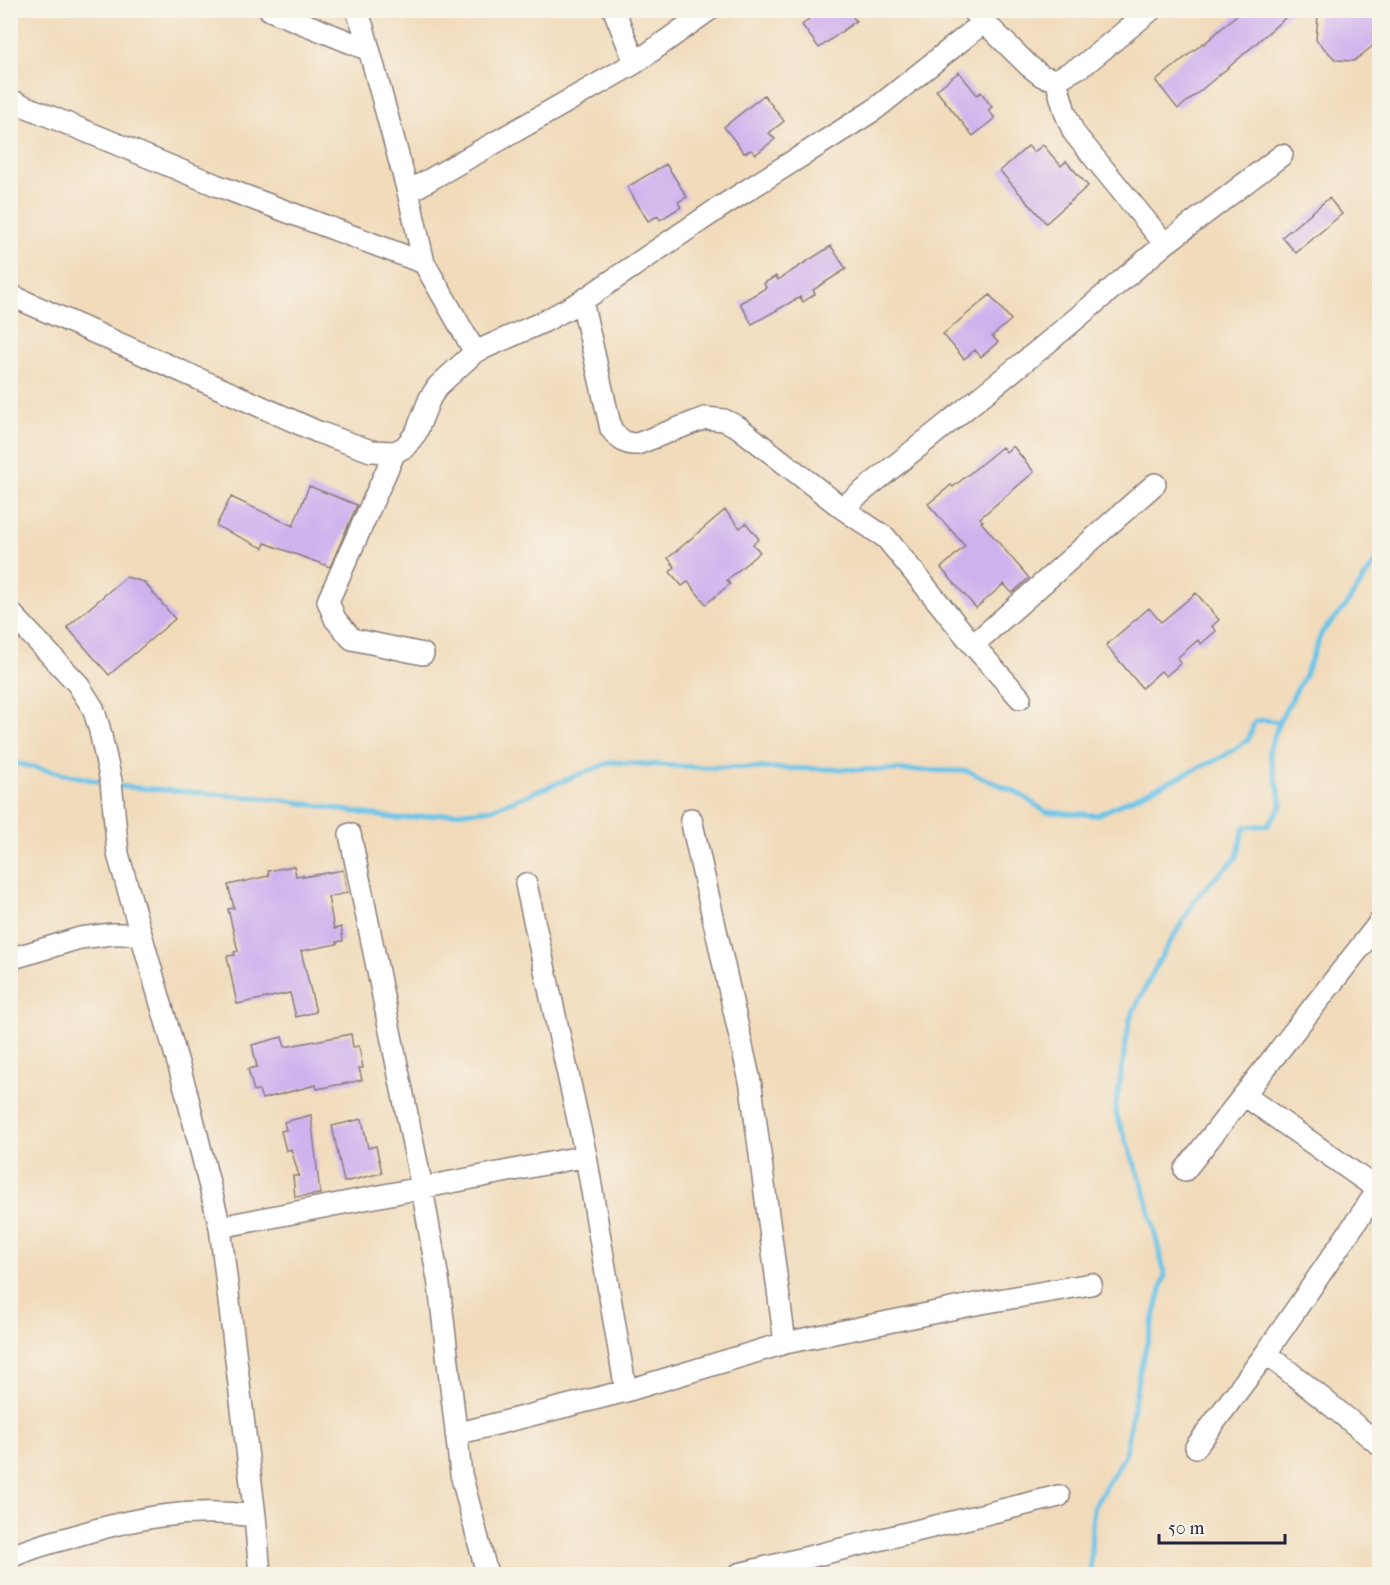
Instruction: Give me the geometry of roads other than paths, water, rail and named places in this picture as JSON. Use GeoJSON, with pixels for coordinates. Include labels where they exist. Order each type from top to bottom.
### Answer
{"type":"FeatureCollection","features":[{"type":"Feature","properties":{"kind":"street"},"geometry":{"type":"LineString","coordinates":[[270,10],[369,50]]}},
{"type":"Feature","properties":{"kind":"street"},"geometry":{"type":"LineString","coordinates":[[357,10],[408,192],[424,263],[475,352]]}},
{"type":"Feature","properties":{"kind":"street"},"geometry":{"type":"LineString","coordinates":[[614,10],[635,63]]}},
{"type":"Feature","properties":{"kind":"street"},"geometry":{"type":"LineString","coordinates":[[408,192],[635,63],[709,10]]}},
{"type":"Feature","properties":{"kind":"street"},"geometry":{"type":"LineString","coordinates":[[10,295],[318,432],[371,451],[395,452],[405,447],[416,433],[430,398],[438,386],[475,352],[543,322],[582,301],[719,208],[874,110],[978,17],[1029,66],[1042,76],[1056,80],[1085,63],[1151,10]]}},
{"type":"Feature","properties":{"kind":"street"},"geometry":{"type":"LineString","coordinates":[[1056,80],[1074,133],[1165,244]]}},
{"type":"Feature","properties":{"kind":"street"},"geometry":{"type":"LineString","coordinates":[[10,100],[216,185],[424,263]]}},
{"type":"Feature","properties":{"kind":"street"},"geometry":{"type":"LineString","coordinates":[[842,508],[1040,349],[1165,244],[1282,155]]}},
{"type":"Feature","properties":{"kind":"street"},"geometry":{"type":"LineString","coordinates":[[582,301],[611,429],[617,437],[626,443],[637,444],[705,418],[724,420],[738,427],[842,508],[886,538],[973,645],[1020,698]]}},
{"type":"Feature","properties":{"kind":"street"},"geometry":{"type":"LineString","coordinates":[[395,452],[328,602],[335,619],[352,639],[423,654]]}},
{"type":"Feature","properties":{"kind":"street"},"geometry":{"type":"LineString","coordinates":[[973,645],[1155,484]]}},
{"type":"Feature","properties":{"kind":"street"},"geometry":{"type":"LineString","coordinates":[[10,612],[77,683],[93,708],[112,786],[118,854],[186,1091],[220,1227],[260,1575]]}},
{"type":"Feature","properties":{"kind":"street"},"geometry":{"type":"LineString","coordinates":[[691,819],[751,1086],[785,1343]]}},
{"type":"Feature","properties":{"kind":"street"},"geometry":{"type":"LineString","coordinates":[[350,834],[422,1188],[439,1285],[461,1474],[487,1575]]}},
{"type":"Feature","properties":{"kind":"street"},"geometry":{"type":"LineString","coordinates":[[526,884],[586,1156],[626,1391]]}},
{"type":"Feature","properties":{"kind":"street"},"geometry":{"type":"LineString","coordinates":[[1185,1170],[1380,921]]}},
{"type":"Feature","properties":{"kind":"street"},"geometry":{"type":"LineString","coordinates":[[10,959],[80,938],[112,934],[141,934]]}},
{"type":"Feature","properties":{"kind":"street"},"geometry":{"type":"LineString","coordinates":[[1196,1447],[1266,1353],[1379,1191],[1244,1095]]}},
{"type":"Feature","properties":{"kind":"street"},"geometry":{"type":"LineString","coordinates":[[220,1227],[586,1156]]}},
{"type":"Feature","properties":{"kind":"street"},"geometry":{"type":"LineString","coordinates":[[456,1434],[626,1391],[785,1343],[976,1304],[1091,1284]]}},
{"type":"Feature","properties":{"kind":"street"},"geometry":{"type":"LineString","coordinates":[[1266,1353],[1380,1445]]}},
{"type":"Feature","properties":{"kind":"street"},"geometry":{"type":"LineString","coordinates":[[739,1575],[1059,1496]]}},
{"type":"Feature","properties":{"kind":"street"},"geometry":{"type":"LineString","coordinates":[[10,1557],[25,1550],[107,1526],[172,1514],[221,1511],[255,1516]]}},
{"type":"Feature","properties":{"kind":"waterway"},"geometry":{"type":"LineString","coordinates":[[1090,1574],[1093,1508],[1125,1455],[1139,1374],[1165,1275],[1144,1189],[1115,1111],[1130,1018],[1159,961],[1199,894],[1237,857],[1244,827],[1268,825],[1282,805],[1269,751],[1279,722],[1304,677],[1322,632],[1345,607],[1380,555]]}},
{"type":"Feature","properties":{"kind":"waterway"},"geometry":{"type":"LineString","coordinates":[[118,786],[284,800],[398,819],[492,809],[611,762],[695,767],[967,771],[1018,793],[1046,812],[1097,815],[1224,756],[1248,740],[1255,721],[1279,722]]}},
{"type":"Feature","properties":{"kind":"waterway"},"geometry":{"type":"LineString","coordinates":[[10,762],[106,783]]}}]}
